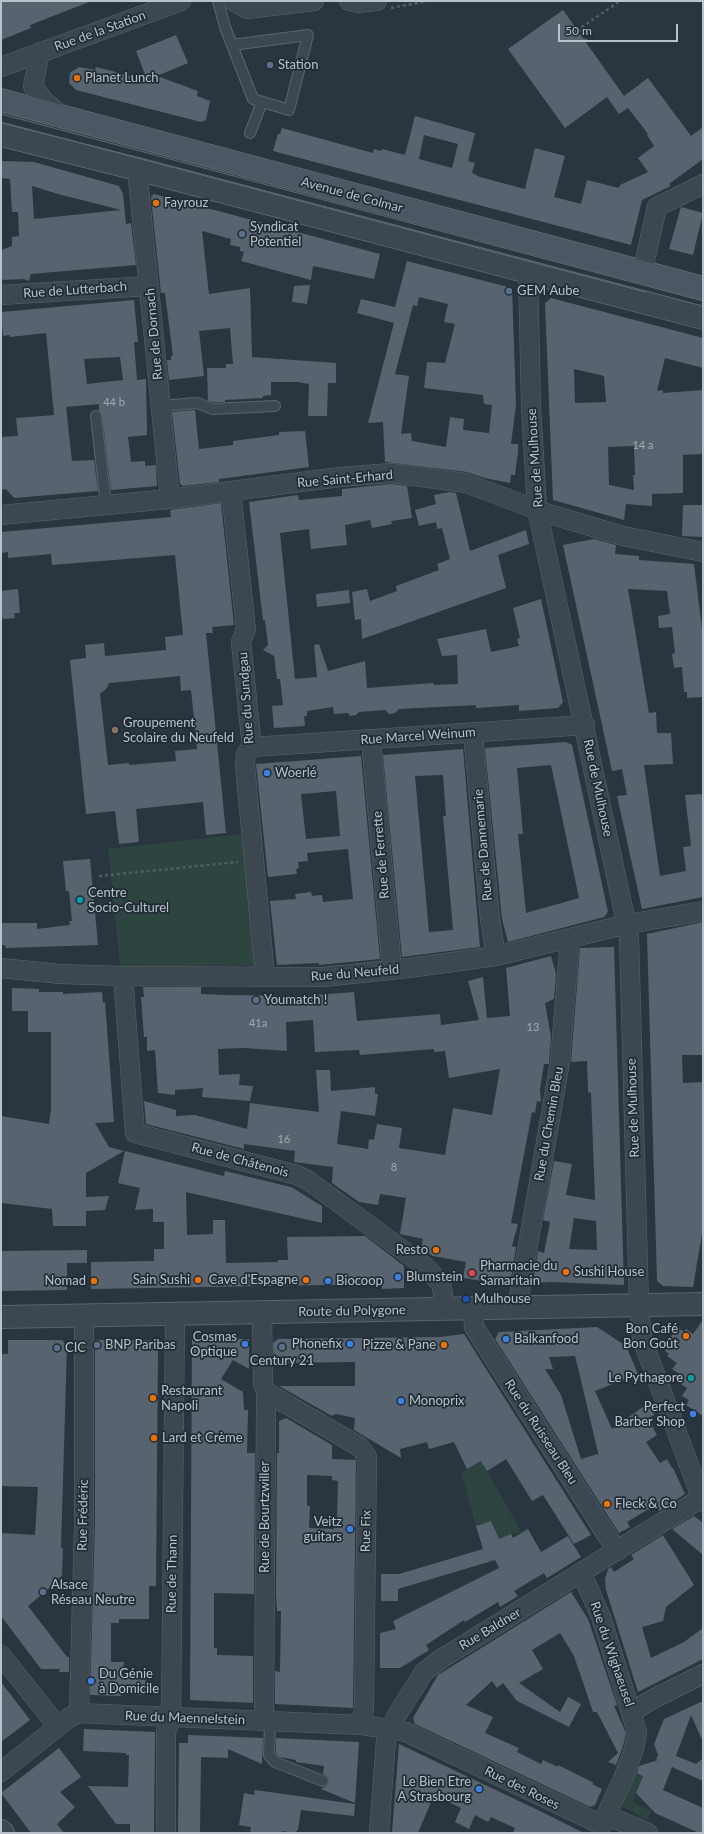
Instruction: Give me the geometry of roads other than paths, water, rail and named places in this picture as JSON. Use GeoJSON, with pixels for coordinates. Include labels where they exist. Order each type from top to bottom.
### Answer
{"type":"FeatureCollection","features":[{"type":"Feature","properties":{"kind":"main road","name":"Avenue de Colmar"},"geometry":{"type":"LineString","coordinates":[[1,100],[642,273],[703,288]]}},
{"type":"Feature","properties":{"kind":"street","name":"Rue de la Station"},"geometry":{"type":"LineString","coordinates":[[1,67],[182,1]]}},
{"type":"Feature","properties":{"kind":"street"},"geometry":{"type":"LineString","coordinates":[[244,4],[314,1]]}},
{"type":"Feature","properties":{"kind":"street"},"geometry":{"type":"LineString","coordinates":[[349,1],[358,3],[377,1]]}},
{"type":"Feature","properties":{"kind":"street","name":"Rue de la Station"},"geometry":{"type":"LineString","coordinates":[[40,52],[33,86],[44,101],[62,116]]}},
{"type":"Feature","properties":{"kind":"street"},"geometry":{"type":"LineString","coordinates":[[1,135],[137,169],[703,318]]}},
{"type":"Feature","properties":{"kind":"street","name":"Rue de Dornach"},"geometry":{"type":"LineString","coordinates":[[137,169],[170,499]]}},
{"type":"Feature","properties":{"kind":"street"},"geometry":{"type":"LineString","coordinates":[[642,273],[657,207],[703,184]]}},
{"type":"Feature","properties":{"kind":"street","name":"Rue de Mulhouse"},"geometry":{"type":"LineString","coordinates":[[528,273],[531,406],[537,509],[628,924],[639,1306],[644,1344],[702,1500]]}},
{"type":"Feature","properties":{"kind":"street","name":"Rue de Lutterbach"},"geometry":{"type":"LineString","coordinates":[[1,295],[149,286]]}},
{"type":"Feature","properties":{"kind":"street","name":"Rue Saint-Erhard"},"geometry":{"type":"LineString","coordinates":[[1,514],[170,499],[340,477],[391,473],[466,483],[537,509],[623,536],[703,554]]}},
{"type":"Feature","properties":{"kind":"street","name":"Rue du Sundgau"},"geometry":{"type":"LineString","coordinates":[[231,491],[246,629],[241,642],[252,747],[246,754],[245,766],[265,976]]}},
{"type":"Feature","properties":{"kind":"street","name":"Rue Marcel Weinum"},"geometry":{"type":"LineString","coordinates":[[252,747],[585,725]]}},
{"type":"Feature","properties":{"kind":"street","name":"Rue de Dannemarie"},"geometry":{"type":"LineString","coordinates":[[473,733],[489,911],[496,956]]}},
{"type":"Feature","properties":{"kind":"street","name":"Rue de Ferrette"},"geometry":{"type":"LineString","coordinates":[[371,740],[392,970]]}},
{"type":"Feature","properties":{"kind":"street","name":"Rue du Neufeld"},"geometry":{"type":"LineString","coordinates":[[1,968],[60,974],[123,976],[323,977],[392,970],[496,956],[628,924],[703,911]]}},
{"type":"Feature","properties":{"kind":"street","name":"Rue du Chemin Bleu"},"geometry":{"type":"LineString","coordinates":[[517,1308],[560,1062],[570,939]]}},
{"type":"Feature","properties":{"kind":"street","name":"Rue de Châtenois"},"geometry":{"type":"LineString","coordinates":[[123,976],[135,1133],[297,1175],[309,1181],[427,1268],[441,1284],[443,1310]]}},
{"type":"Feature","properties":{"kind":"street","name":"Route du Polygone"},"geometry":{"type":"LineString","coordinates":[[1,1317],[84,1317],[262,1312],[443,1310],[703,1304]]}},
{"type":"Feature","properties":{"kind":"street","name":"Rue du Ruisseau Bleu"},"geometry":{"type":"LineString","coordinates":[[473,1309],[474,1327],[617,1552]]}},
{"type":"Feature","properties":{"kind":"street","name":"Rue de Bourtzwiller"},"geometry":{"type":"LineString","coordinates":[[262,1312],[263,1383],[266,1392],[267,1721]]}},
{"type":"Feature","properties":{"kind":"street","name":"Rue de Thann"},"geometry":{"type":"LineString","coordinates":[[166,1833],[166,1732],[171,1718],[175,1314]]}},
{"type":"Feature","properties":{"kind":"street","name":"Rue Frédéric"},"geometry":{"type":"LineString","coordinates":[[78,1713],[84,1524],[84,1317]]}},
{"type":"Feature","properties":{"kind":"street","name":"Rue Fix"},"geometry":{"type":"LineString","coordinates":[[266,1392],[360,1447],[367,1457],[364,1707],[362,1725]]}},
{"type":"Feature","properties":{"kind":"street","name":"Rue Baldner"},"geometry":{"type":"LineString","coordinates":[[379,1833],[384,1754],[390,1728],[421,1677],[431,1665],[702,1500]]}},
{"type":"Feature","properties":{"kind":"street","name":"Rue du Wighaeusel"},"geometry":{"type":"LineString","coordinates":[[582,1574],[601,1617],[636,1725],[636,1741],[623,1779],[602,1824]]}},
{"type":"Feature","properties":{"kind":"street"},"geometry":{"type":"LineString","coordinates":[[1,1655],[58,1727]]}},
{"type":"Feature","properties":{"kind":"street"},"geometry":{"type":"LineString","coordinates":[[632,1712],[651,1700],[703,1674]]}},
{"type":"Feature","properties":{"kind":"street"},"geometry":{"type":"LineString","coordinates":[[1,1772],[70,1717],[78,1713]]}},
{"type":"Feature","properties":{"kind":"street","name":"Rue du Maennelstein"},"geometry":{"type":"LineString","coordinates":[[78,1713],[362,1725],[390,1728]]}},
{"type":"Feature","properties":{"kind":"street","name":"Rue des Roses"},"geometry":{"type":"LineString","coordinates":[[390,1728],[406,1732],[602,1824],[648,1833]]}},
{"type":"Feature","properties":{"kind":"lane"},"geometry":{"type":"LineString","coordinates":[[218,1],[232,45],[253,99],[289,110],[308,34],[232,45]]}},
{"type":"Feature","properties":{"kind":"lane"},"geometry":{"type":"LineString","coordinates":[[250,133],[262,102]]}},
{"type":"Feature","properties":{"kind":"lane"},"geometry":{"type":"LineString","coordinates":[[160,406],[197,403],[212,409],[275,406]]}},
{"type":"Feature","properties":{"kind":"lane"},"geometry":{"type":"LineString","coordinates":[[96,416],[106,505]]}},
{"type":"Feature","properties":{"kind":"lane"},"geometry":{"type":"LineString","coordinates":[[267,1721],[269,1755],[274,1762],[323,1780]]}},
{"type":"Feature","properties":{"kind":"tram line"},"geometry":{"type":"LineString","coordinates":[[1,114],[703,301]]}},
{"type":"Feature","properties":{"kind":"tram line"},"geometry":{"type":"LineString","coordinates":[[1,122],[645,292]]}},
{"type":"Feature","properties":{"kind":"place","name":"Station"},"geometry":{"type":"Point","coordinates":[270,65]}},
{"type":"Feature","properties":{"kind":"place","name":"Planet Lunch"},"geometry":{"type":"Point","coordinates":[77,78]}},
{"type":"Feature","properties":{"kind":"place","name":"Fayrouz"},"geometry":{"type":"Point","coordinates":[156,203]}},
{"type":"Feature","properties":{"kind":"place","name":"Syndicat Potentiel"},"geometry":{"type":"Point","coordinates":[242,234]}},
{"type":"Feature","properties":{"kind":"place","name":"GEM Aube"},"geometry":{"type":"Point","coordinates":[509,291]}},
{"type":"Feature","properties":{"kind":"place","name":"Groupement Scolaire du Neufeld"},"geometry":{"type":"Point","coordinates":[115,730]}},
{"type":"Feature","properties":{"kind":"place","name":"Woerlé"},"geometry":{"type":"Point","coordinates":[267,773]}},
{"type":"Feature","properties":{"kind":"place","name":"Centre Socio-Culturel"},"geometry":{"type":"Point","coordinates":[80,900]}},
{"type":"Feature","properties":{"kind":"place","name":"Youmatch !"},"geometry":{"type":"Point","coordinates":[256,1000]}},
{"type":"Feature","properties":{"kind":"place","name":"Resto"},"geometry":{"type":"Point","coordinates":[436,1250]}},
{"type":"Feature","properties":{"kind":"place","name":"Sushi House"},"geometry":{"type":"Point","coordinates":[566,1272]}},
{"type":"Feature","properties":{"kind":"place","name":"Pharmacie du Samaritain"},"geometry":{"type":"Point","coordinates":[472,1273]}},
{"type":"Feature","properties":{"kind":"place","name":"Blumstein"},"geometry":{"type":"Point","coordinates":[398,1277]}},
{"type":"Feature","properties":{"kind":"place","name":"Sain Sushi"},"geometry":{"type":"Point","coordinates":[198,1280]}},
{"type":"Feature","properties":{"kind":"place","name":"Cave d'Espagne"},"geometry":{"type":"Point","coordinates":[306,1280]}},
{"type":"Feature","properties":{"kind":"place","name":"Nomad"},"geometry":{"type":"Point","coordinates":[94,1281]}},
{"type":"Feature","properties":{"kind":"place","name":"Biocoop"},"geometry":{"type":"Point","coordinates":[328,1281]}},
{"type":"Feature","properties":{"kind":"place","name":"Mulhouse"},"geometry":{"type":"Point","coordinates":[466,1299]}},
{"type":"Feature","properties":{"kind":"place","name":"Bon Café Bon Goût"},"geometry":{"type":"Point","coordinates":[686,1336]}},
{"type":"Feature","properties":{"kind":"place","name":"Balkanfood"},"geometry":{"type":"Point","coordinates":[506,1339]}},
{"type":"Feature","properties":{"kind":"place","name":"Cosmas Optique"},"geometry":{"type":"Point","coordinates":[245,1344]}},
{"type":"Feature","properties":{"kind":"place","name":"Phonefix"},"geometry":{"type":"Point","coordinates":[350,1344]}},
{"type":"Feature","properties":{"kind":"place","name":"BNP Paribas"},"geometry":{"type":"Point","coordinates":[97,1345]}},
{"type":"Feature","properties":{"kind":"place","name":"Pizze & Pane"},"geometry":{"type":"Point","coordinates":[444,1345]}},
{"type":"Feature","properties":{"kind":"place","name":"Century 21"},"geometry":{"type":"Point","coordinates":[282,1347]}},
{"type":"Feature","properties":{"kind":"place","name":"CIC"},"geometry":{"type":"Point","coordinates":[57,1348]}},
{"type":"Feature","properties":{"kind":"place","name":"Le Pythagore"},"geometry":{"type":"Point","coordinates":[691,1378]}},
{"type":"Feature","properties":{"kind":"place","name":"Restaurant Napoli"},"geometry":{"type":"Point","coordinates":[153,1398]}},
{"type":"Feature","properties":{"kind":"place","name":"Monoprix"},"geometry":{"type":"Point","coordinates":[401,1401]}},
{"type":"Feature","properties":{"kind":"place","name":"Perfect Barber Shop"},"geometry":{"type":"Point","coordinates":[693,1414]}},
{"type":"Feature","properties":{"kind":"place","name":"Lard et Crème"},"geometry":{"type":"Point","coordinates":[154,1438]}},
{"type":"Feature","properties":{"kind":"place","name":"Fleck & Co"},"geometry":{"type":"Point","coordinates":[607,1504]}},
{"type":"Feature","properties":{"kind":"place","name":"Veitz guitars"},"geometry":{"type":"Point","coordinates":[350,1529]}},
{"type":"Feature","properties":{"kind":"place","name":"Alsace Réseau Neutre"},"geometry":{"type":"Point","coordinates":[43,1592]}},
{"type":"Feature","properties":{"kind":"place","name":"Du Génie à Domicile"},"geometry":{"type":"Point","coordinates":[91,1681]}},
{"type":"Feature","properties":{"kind":"place","name":"Le Bien Etre A Strasbourg"},"geometry":{"type":"Point","coordinates":[479,1789]}}]}
